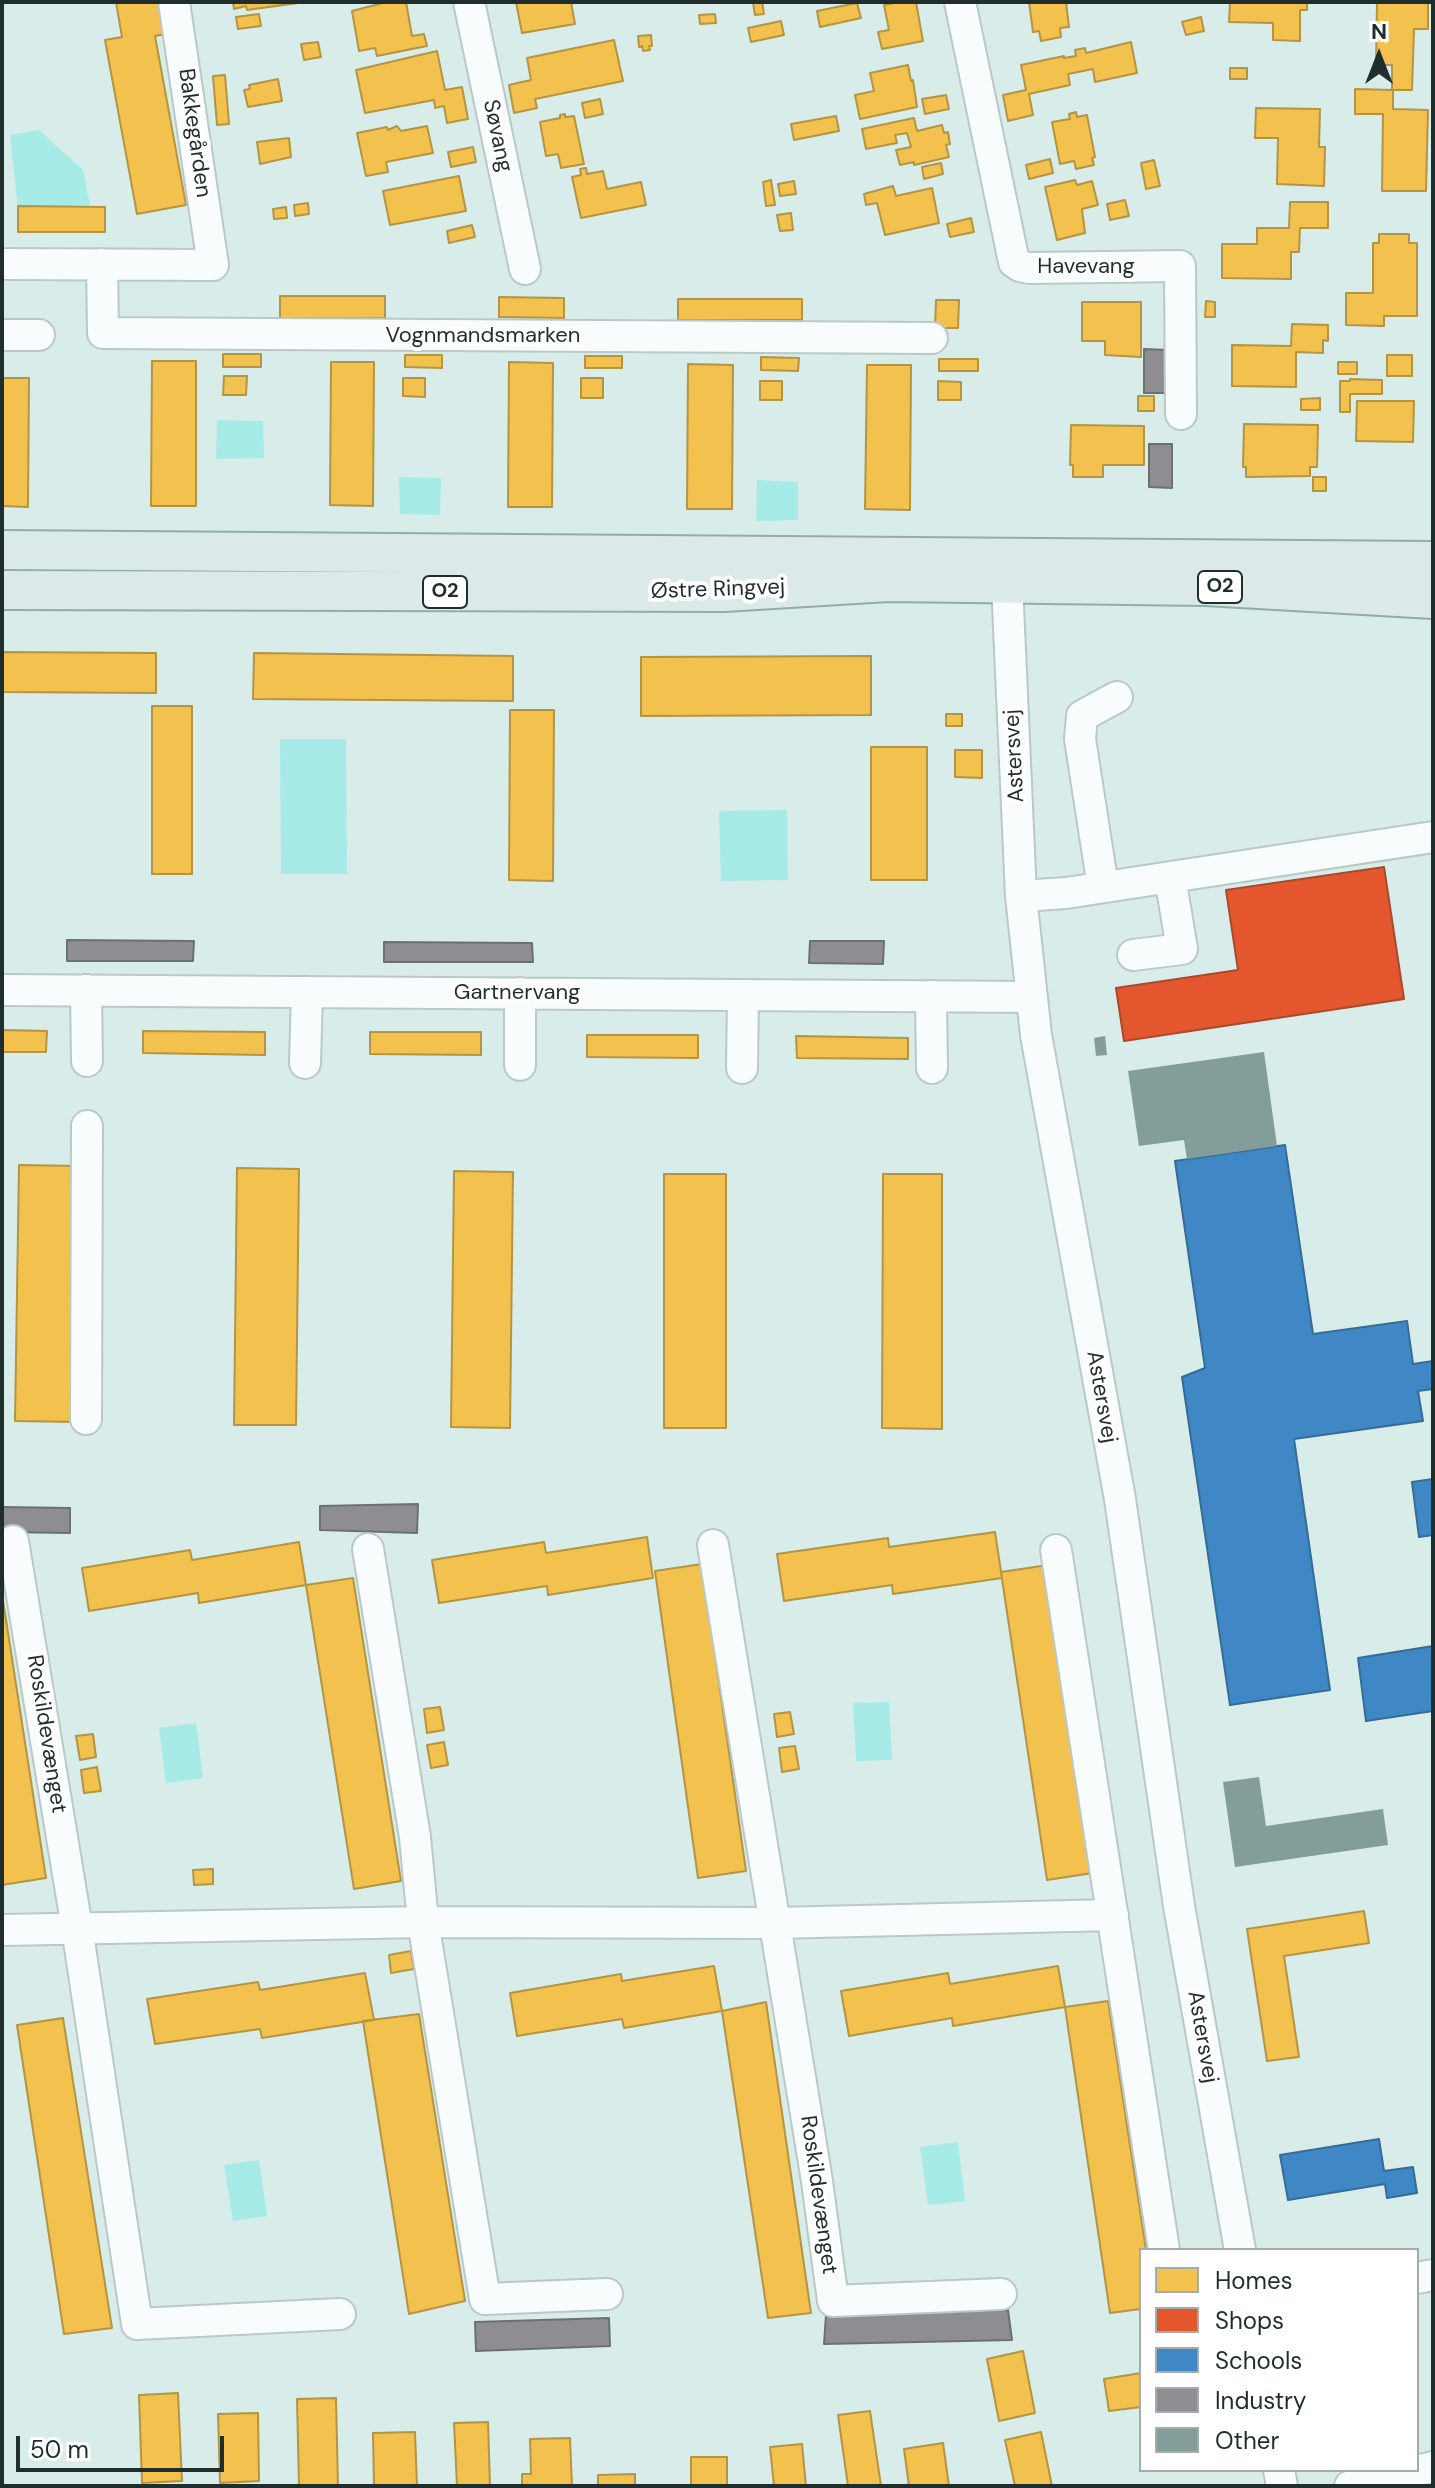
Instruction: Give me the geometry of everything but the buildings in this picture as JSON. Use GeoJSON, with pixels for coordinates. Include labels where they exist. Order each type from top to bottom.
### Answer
{"type":"FeatureCollection","features":[{"type":"Feature","properties":{"kind":"main road","name":"Østre Ringvej"},"geometry":{"type":"LineString","coordinates":[[2,550],[1433,561]]}},
{"type":"Feature","properties":{"kind":"main road","name":"Østre Ringvej"},"geometry":{"type":"LineString","coordinates":[[2,590],[724,592],[888,582],[1217,587],[1433,599]]}},
{"type":"Feature","properties":{"kind":"street","name":"Bakkegården"},"geometry":{"type":"LineString","coordinates":[[102,264],[213,265],[174,2]]}},
{"type":"Feature","properties":{"kind":"street","name":"Søvang"},"geometry":{"type":"LineString","coordinates":[[469,2],[525,269]]}},
{"type":"Feature","properties":{"kind":"street","name":"Havevang"},"geometry":{"type":"LineString","coordinates":[[960,2],[1014,262],[1029,268],[1180,266],[1181,414]]}},
{"type":"Feature","properties":{"kind":"street"},"geometry":{"type":"LineString","coordinates":[[2,264],[102,264]]}},
{"type":"Feature","properties":{"kind":"street","name":"Vognmandsmarken"},"geometry":{"type":"LineString","coordinates":[[102,264],[103,333],[932,338]]}},
{"type":"Feature","properties":{"kind":"street"},"geometry":{"type":"LineString","coordinates":[[2,335],[39,335]]}},
{"type":"Feature","properties":{"kind":"street"},"geometry":{"type":"LineString","coordinates":[[1007,583],[1011,571],[1037,556]]}},
{"type":"Feature","properties":{"kind":"street","name":"Astersvej"},"geometry":{"type":"LineString","coordinates":[[1007,583],[1021,896],[1036,1035],[1120,1499],[1179,1906],[1240,2248]]}},
{"type":"Feature","properties":{"kind":"street"},"geometry":{"type":"LineString","coordinates":[[1103,887],[1080,739],[1082,716],[1117,697]]}},
{"type":"Feature","properties":{"kind":"street"},"geometry":{"type":"LineString","coordinates":[[1021,896],[1066,893],[1433,837]]}},
{"type":"Feature","properties":{"kind":"street"},"geometry":{"type":"LineString","coordinates":[[1133,955],[1182,949],[1170,877]]}},
{"type":"Feature","properties":{"kind":"street","name":"Gartnervang"},"geometry":{"type":"LineString","coordinates":[[2,990],[1031,997]]}},
{"type":"Feature","properties":{"kind":"street"},"geometry":{"type":"LineString","coordinates":[[86,990],[87,1061]]}},
{"type":"Feature","properties":{"kind":"street"},"geometry":{"type":"LineString","coordinates":[[305,1063],[307,992]]}},
{"type":"Feature","properties":{"kind":"street"},"geometry":{"type":"LineString","coordinates":[[520,993],[520,1065]]}},
{"type":"Feature","properties":{"kind":"street"},"geometry":{"type":"LineString","coordinates":[[742,1068],[743,995]]}},
{"type":"Feature","properties":{"kind":"street"},"geometry":{"type":"LineString","coordinates":[[931,996],[932,1068]]}},
{"type":"Feature","properties":{"kind":"street"},"geometry":{"type":"LineString","coordinates":[[86,1419],[87,1126]]}},
{"type":"Feature","properties":{"kind":"street","name":"Roskildevænget"},"geometry":{"type":"LineString","coordinates":[[13,1541],[77,1928],[137,2324],[340,2314]]}},
{"type":"Feature","properties":{"kind":"street","name":"Roskildevænget"},"geometry":{"type":"LineString","coordinates":[[713,1545],[817,2181],[833,2301],[1001,2294]]}},
{"type":"Feature","properties":{"kind":"street"},"geometry":{"type":"LineString","coordinates":[[368,1549],[415,1837],[423,1922],[485,2299],[607,2294]]}},
{"type":"Feature","properties":{"kind":"street"},"geometry":{"type":"LineString","coordinates":[[1056,1550],[1164,2248]]}},
{"type":"Feature","properties":{"kind":"street"},"geometry":{"type":"LineString","coordinates":[[2,1930],[423,1922],[774,1923],[1113,1915]]}},
{"type":"Feature","properties":{"kind":"street"},"geometry":{"type":"LineString","coordinates":[[1362,2485],[1413,2472]]}},
{"type":"Feature","properties":{"kind":"shaded area"},"geometry":{"type":"Polygon","coordinates":[[[39,130],[83,170],[90,205],[18,209],[10,135],[39,130]]]}},
{"type":"Feature","properties":{"kind":"shaded area"},"geometry":{"type":"Polygon","coordinates":[[[217,420],[263,421],[264,458],[216,459],[217,420]]]}},
{"type":"Feature","properties":{"kind":"shaded area"},"geometry":{"type":"Polygon","coordinates":[[[399,477],[441,478],[440,515],[400,514],[399,477]]]}},
{"type":"Feature","properties":{"kind":"shaded area"},"geometry":{"type":"Polygon","coordinates":[[[757,480],[798,482],[798,520],[756,521],[757,480]]]}},
{"type":"Feature","properties":{"kind":"shaded area"},"geometry":{"type":"Polygon","coordinates":[[[280,739],[346,739],[347,874],[281,874],[280,739]]]}},
{"type":"Feature","properties":{"kind":"shaded area"},"geometry":{"type":"Polygon","coordinates":[[[787,810],[788,880],[721,881],[719,811],[787,810]]]}},
{"type":"Feature","properties":{"kind":"shaded area"},"geometry":{"type":"Polygon","coordinates":[[[889,1702],[892,1760],[856,1761],[853,1703],[889,1702]]]}},
{"type":"Feature","properties":{"kind":"shaded area"},"geometry":{"type":"Polygon","coordinates":[[[196,1723],[203,1778],[166,1783],[159,1728],[196,1723]]]}},
{"type":"Feature","properties":{"kind":"shaded area"},"geometry":{"type":"Polygon","coordinates":[[[958,2142],[965,2201],[928,2205],[920,2147],[958,2142]]]}},
{"type":"Feature","properties":{"kind":"shaded area"},"geometry":{"type":"Polygon","coordinates":[[[259,2160],[267,2216],[233,2221],[224,2165],[259,2160]]]}}]}
